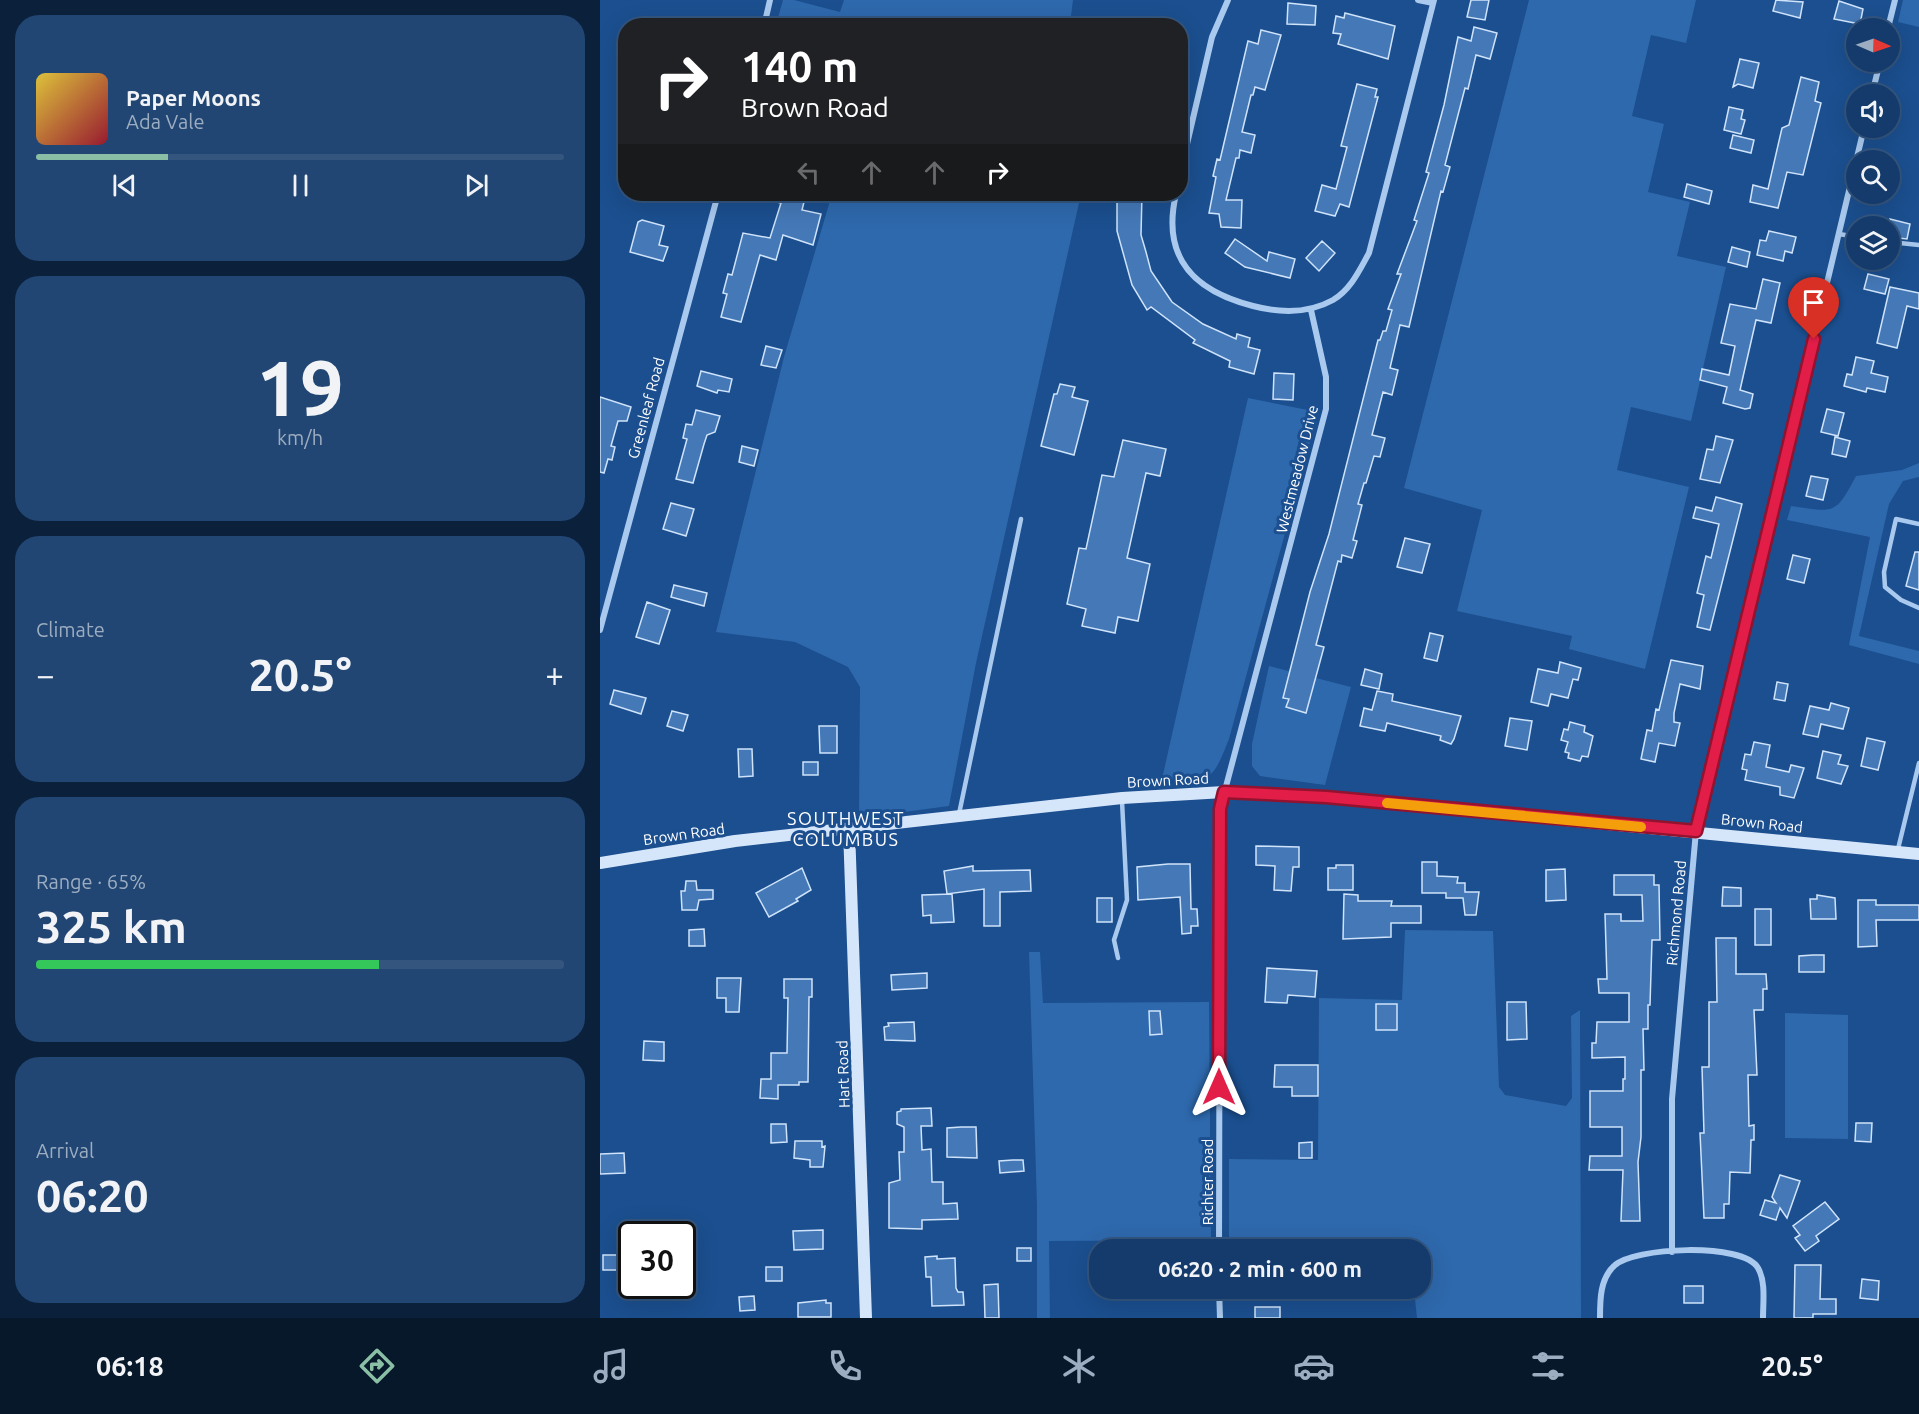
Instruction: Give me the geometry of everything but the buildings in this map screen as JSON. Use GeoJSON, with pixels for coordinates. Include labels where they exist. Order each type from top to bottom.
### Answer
{"type":"FeatureCollection","features":[{"type":"Feature","properties":{"kind":"main road","name":"Brown Road"},"geometry":{"type":"LineString","coordinates":[[600,863],[674,849],[849,829],[1122,798],[1224,792],[1326,797],[1919,854]]}},
{"type":"Feature","properties":{"kind":"main road","name":"Hart Road"},"geometry":{"type":"LineString","coordinates":[[849,829],[866,1318]]}},
{"type":"Feature","properties":{"kind":"street"},"geometry":{"type":"LineString","coordinates":[[766,18],[770,0]]}},
{"type":"Feature","properties":{"kind":"street"},"geometry":{"type":"LineString","coordinates":[[1188,140],[1212,37],[1227,0]]}},
{"type":"Feature","properties":{"kind":"street"},"geometry":{"type":"LineString","coordinates":[[1175,201],[1172,223],[1175,245],[1184,264],[1196,280],[1214,293],[1232,301],[1270,310],[1311,310],[1335,299],[1353,282],[1369,253],[1434,2],[1418,0]]}},
{"type":"Feature","properties":{"kind":"street"},"geometry":{"type":"LineString","coordinates":[[1890,18],[1895,0]]}},
{"type":"Feature","properties":{"kind":"street","name":"Richmond Road"},"geometry":{"type":"LineString","coordinates":[[1672,1252],[1672,1099],[1696,831],[1862,138]]}},
{"type":"Feature","properties":{"kind":"street","name":"Greenleaf Road"},"geometry":{"type":"LineString","coordinates":[[600,630],[716,201]]}},
{"type":"Feature","properties":{"kind":"street","name":"Westmeadow Drive"},"geometry":{"type":"LineString","coordinates":[[1224,792],[1326,409],[1326,377],[1311,310]]}},
{"type":"Feature","properties":{"kind":"street","name":"Richter Road"},"geometry":{"type":"LineString","coordinates":[[1219,1239],[1220,821],[1224,792]]}},
{"type":"Feature","properties":{"kind":"street"},"geometry":{"type":"LineString","coordinates":[[1600,1318],[1600,1292],[1612,1267],[1623,1259],[1672,1252],[1724,1251],[1750,1258],[1762,1278],[1763,1318]]}},
{"type":"Feature","properties":{"kind":"street"},"geometry":{"type":"LineString","coordinates":[[1219,1299],[1220,1318]]}},
{"type":"Feature","properties":{"kind":"lane"},"geometry":{"type":"LineString","coordinates":[[1839,234],[1846,235]]}},
{"type":"Feature","properties":{"kind":"lane"},"geometry":{"type":"LineString","coordinates":[[1900,243],[1919,245]]}},
{"type":"Feature","properties":{"kind":"lane"},"geometry":{"type":"LineString","coordinates":[[958,817],[1021,519]]}},
{"type":"Feature","properties":{"kind":"lane"},"geometry":{"type":"LineString","coordinates":[[1919,524],[1896,519],[1884,572],[1884,587],[1901,600],[1919,608]]}},
{"type":"Feature","properties":{"kind":"lane"},"geometry":{"type":"LineString","coordinates":[[1897,852],[1919,763]]}},
{"type":"Feature","properties":{"kind":"lane"},"geometry":{"type":"LineString","coordinates":[[1118,958],[1114,940],[1127,900],[1122,798]]}},
{"type":"Feature","properties":{"kind":"shaded area"},"geometry":{"type":"Polygon","coordinates":[[[783,0],[794,0],[840,12],[844,0],[1073,0],[1071,18],[778,18],[783,0]]]}},
{"type":"Feature","properties":{"kind":"shaded area"},"geometry":{"type":"Polygon","coordinates":[[[1529,0],[1696,0],[1686,43],[1651,35],[1632,116],[1664,124],[1648,192],[1690,202],[1677,256],[1726,267],[1691,421],[1631,407],[1617,470],[1689,487],[1645,669],[1569,649],[1572,636],[1457,611],[1482,510],[1404,488],[1529,0]]]}},
{"type":"Feature","properties":{"kind":"shaded area"},"geometry":{"type":"Polygon","coordinates":[[[1903,0],[1919,0],[1919,27],[1900,22],[1903,0]]]}},
{"type":"Feature","properties":{"kind":"shaded area"},"geometry":{"type":"Polygon","coordinates":[[[830,201],[1079,201],[976,663],[949,806],[859,818],[860,687],[848,667],[795,642],[716,632],[784,357],[830,201]]]}},
{"type":"Feature","properties":{"kind":"shaded area"},"geometry":{"type":"Polygon","coordinates":[[[1248,398],[1318,412],[1223,754],[1213,772],[1207,776],[1162,779],[1248,398]]]}},
{"type":"Feature","properties":{"kind":"shaded area"},"geometry":{"type":"Polygon","coordinates":[[[1919,463],[1919,477],[1903,481],[1889,504],[1859,636],[1919,651],[1919,664],[1849,645],[1870,537],[1787,520],[1791,506],[1825,510],[1838,505],[1856,476],[1902,470],[1919,463]]]}},
{"type":"Feature","properties":{"kind":"shaded area"},"geometry":{"type":"Polygon","coordinates":[[[1269,666],[1351,687],[1325,785],[1260,776],[1252,766],[1252,744],[1269,666]]]}},
{"type":"Feature","properties":{"kind":"shaded area"},"geometry":{"type":"Polygon","coordinates":[[[1405,930],[1493,931],[1499,1087],[1505,1095],[1566,1106],[1572,1098],[1571,1016],[1580,1010],[1581,1318],[1417,1318],[1415,1299],[1431,1299],[1431,1239],[1229,1239],[1229,1159],[1318,1160],[1319,998],[1402,1000],[1405,930]]]}},
{"type":"Feature","properties":{"kind":"shaded area"},"geometry":{"type":"Polygon","coordinates":[[[1029,952],[1040,952],[1043,1003],[1209,1002],[1211,1239],[1049,1241],[1050,1318],[1037,1318],[1037,1205],[1029,952]]]}},
{"type":"Feature","properties":{"kind":"shaded area"},"geometry":{"type":"Polygon","coordinates":[[[1785,1013],[1848,1015],[1848,1139],[1785,1138],[1785,1013]]]}},
{"type":"Feature","properties":{"kind":"slow traffic"},"geometry":{"type":"LineString","coordinates":[[1387,803],[1641,827]]}},
{"type":"Feature","properties":{"kind":"district","name":"SOUTHWEST COLUMBUS"},"geometry":{"type":"Point","coordinates":[846,828]}},
{"type":"Feature","properties":{"kind":"route"},"geometry":{"type":"LineString","coordinates":[[1219,1087],[1220,809],[1224,792],[1326,797],[1696,831],[1814,339]]}}]}
